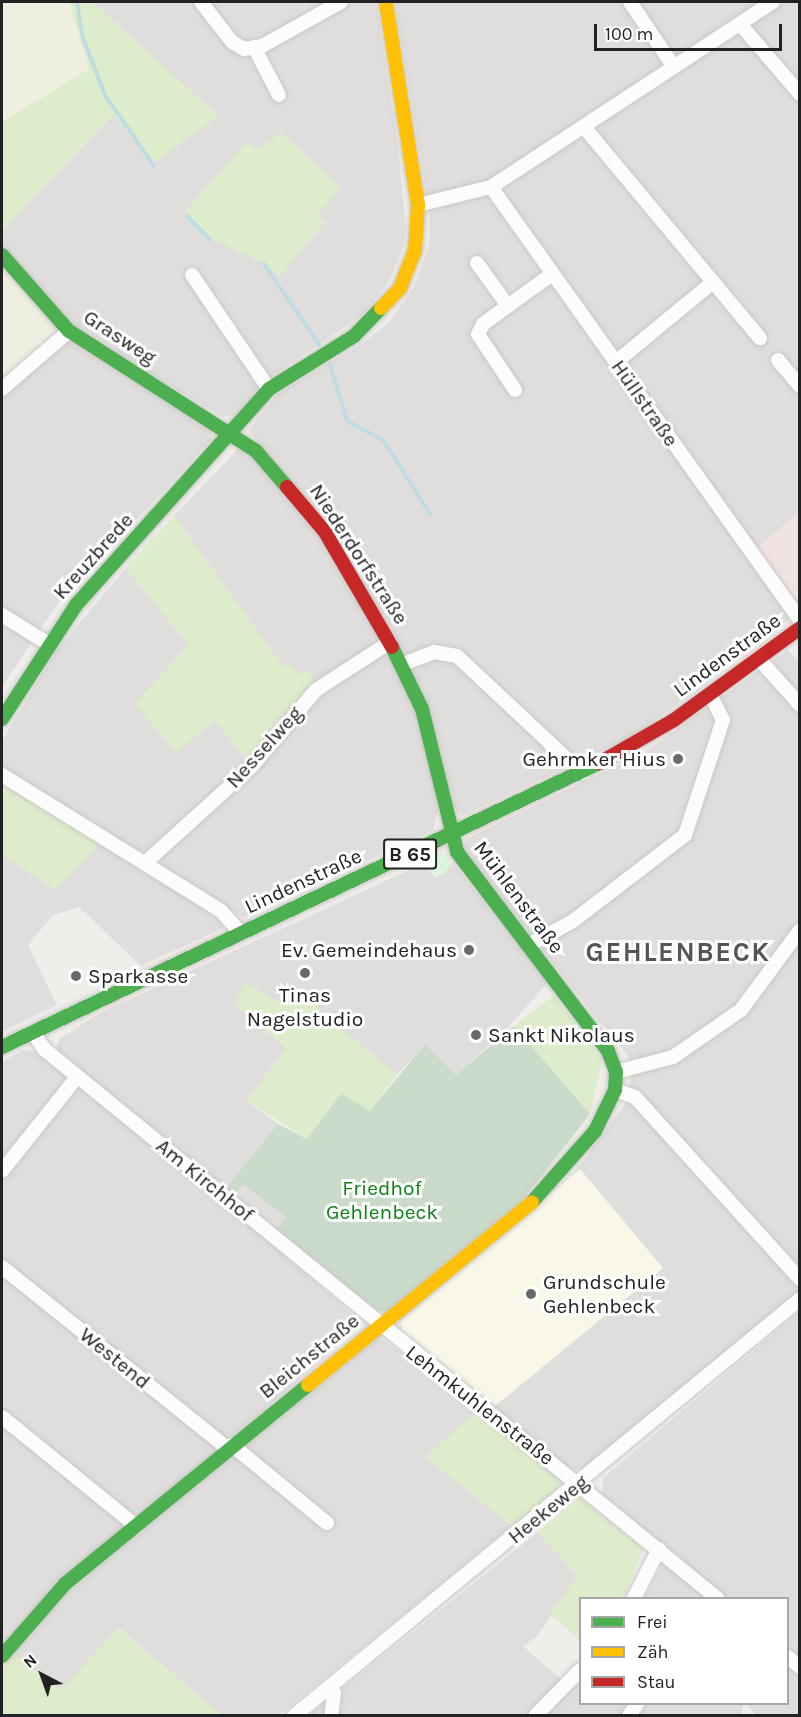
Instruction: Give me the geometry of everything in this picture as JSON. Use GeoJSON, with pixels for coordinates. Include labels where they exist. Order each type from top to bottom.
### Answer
{"type":"FeatureCollection","features":[{"type":"Feature","properties":{"kind":"street"},"geometry":{"type":"LineString","coordinates":[[201,2],[232,42],[254,48],[341,2]]}},
{"type":"Feature","properties":{"kind":"street"},"geometry":{"type":"LineString","coordinates":[[232,432],[269,389],[354,336],[387,306],[415,250],[418,205],[386,2]]}},
{"type":"Feature","properties":{"kind":"street"},"geometry":{"type":"LineString","coordinates":[[630,2],[674,67]]}},
{"type":"Feature","properties":{"kind":"street"},"geometry":{"type":"LineString","coordinates":[[418,205],[491,187],[773,2]]}},
{"type":"Feature","properties":{"kind":"street"},"geometry":{"type":"LineString","coordinates":[[741,24],[800,94]]}},
{"type":"Feature","properties":{"kind":"street"},"geometry":{"type":"LineString","coordinates":[[254,48],[279,95]]}},
{"type":"Feature","properties":{"kind":"street"},"geometry":{"type":"LineString","coordinates":[[584,127],[760,338]]}},
{"type":"Feature","properties":{"kind":"street","name":"Hüllstraße"},"geometry":{"type":"LineString","coordinates":[[491,187],[800,620]]}},
{"type":"Feature","properties":{"kind":"street","name":"Grasweg"},"geometry":{"type":"LineString","coordinates":[[2,255],[69,331],[232,432]]}},
{"type":"Feature","properties":{"kind":"street"},"geometry":{"type":"LineString","coordinates":[[477,263],[508,306]]}},
{"type":"Feature","properties":{"kind":"street"},"geometry":{"type":"LineString","coordinates":[[515,390],[478,334],[508,306],[552,274]]}},
{"type":"Feature","properties":{"kind":"street"},"geometry":{"type":"LineString","coordinates":[[192,275],[269,389]]}},
{"type":"Feature","properties":{"kind":"street"},"geometry":{"type":"LineString","coordinates":[[616,362],[713,282]]}},
{"type":"Feature","properties":{"kind":"street"},"geometry":{"type":"LineString","coordinates":[[2,389],[69,331]]}},
{"type":"Feature","properties":{"kind":"street"},"geometry":{"type":"LineString","coordinates":[[778,360],[800,386]]}},
{"type":"Feature","properties":{"kind":"street","name":"Niederdorfstraße"},"geometry":{"type":"LineString","coordinates":[[232,432],[290,486],[325,531],[403,664],[438,759],[450,834]]}},
{"type":"Feature","properties":{"kind":"street","name":"Kreuzbrede"},"geometry":{"type":"LineString","coordinates":[[2,719],[47,643],[232,432]]}},
{"type":"Feature","properties":{"kind":"street"},"geometry":{"type":"LineString","coordinates":[[2,615],[47,643]]}},
{"type":"Feature","properties":{"kind":"street","name":"Lindenstraße"},"geometry":{"type":"LineString","coordinates":[[2,1047],[582,772],[710,694],[800,628]]}},
{"type":"Feature","properties":{"kind":"street","name":"Nesselweg"},"geometry":{"type":"LineString","coordinates":[[146,863],[252,766],[316,690],[390,642]]}},
{"type":"Feature","properties":{"kind":"street"},"geometry":{"type":"LineString","coordinates":[[403,664],[434,652],[457,656],[582,772]]}},
{"type":"Feature","properties":{"kind":"street"},"geometry":{"type":"LineString","coordinates":[[758,658],[800,705]]}},
{"type":"Feature","properties":{"kind":"street"},"geometry":{"type":"LineString","coordinates":[[529,945],[573,921],[685,835],[723,720],[710,694]]}},
{"type":"Feature","properties":{"kind":"street"},"geometry":{"type":"LineString","coordinates":[[2,775],[221,911],[241,933]]}},
{"type":"Feature","properties":{"kind":"street","name":"Mühlenstraße"},"geometry":{"type":"LineString","coordinates":[[450,834],[457,852],[608,1051],[616,1072]]}},
{"type":"Feature","properties":{"kind":"street"},"geometry":{"type":"LineString","coordinates":[[616,1072],[673,1057],[741,1010],[800,930]]}},
{"type":"Feature","properties":{"kind":"street","name":"Am Kirchhof"},"geometry":{"type":"LineString","coordinates":[[33,1033],[77,1077],[380,1326]]}},
{"type":"Feature","properties":{"kind":"street","name":"Bleichstraße"},"geometry":{"type":"LineString","coordinates":[[3,1652],[65,1584],[535,1200],[595,1131],[615,1090],[616,1072]]}},
{"type":"Feature","properties":{"kind":"street"},"geometry":{"type":"LineString","coordinates":[[2,1172],[77,1077]]}},
{"type":"Feature","properties":{"kind":"street"},"geometry":{"type":"LineString","coordinates":[[615,1090],[635,1097],[800,1279]]}},
{"type":"Feature","properties":{"kind":"street","name":"Westend"},"geometry":{"type":"LineString","coordinates":[[2,1267],[327,1523]]}},
{"type":"Feature","properties":{"kind":"street","name":"Heekeweg"},"geometry":{"type":"LineString","coordinates":[[294,1716],[579,1484],[800,1299]]}},
{"type":"Feature","properties":{"kind":"street","name":"Lehmkuhlenstraße"},"geometry":{"type":"LineString","coordinates":[[380,1326],[659,1549],[710,1596]]}},
{"type":"Feature","properties":{"kind":"street"},"geometry":{"type":"LineString","coordinates":[[2,1417],[136,1526]]}},
{"type":"Feature","properties":{"kind":"street"},"geometry":{"type":"LineString","coordinates":[[634,1597],[659,1549]]}},
{"type":"Feature","properties":{"kind":"street"},"geometry":{"type":"LineString","coordinates":[[535,1716],[579,1671]]}},
{"type":"Feature","properties":{"kind":"street"},"geometry":{"type":"LineString","coordinates":[[329,1687],[334,1693],[331,1716]]}},
{"type":"Feature","properties":{"kind":"shaded area"},"geometry":{"type":"Polygon","coordinates":[[[92,2],[376,2],[398,146],[406,230],[403,248],[389,281],[364,314],[265,381],[235,415],[223,417],[72,327],[2,247],[2,230],[114,114],[218,116],[92,2]],[[247,142],[211,238],[265,263],[279,277],[325,222],[247,142]]]}},
{"type":"Feature","properties":{"kind":"shaded area"},"geometry":{"type":"Polygon","coordinates":[[[395,2],[799,2],[799,512],[758,548],[799,612],[725,662],[709,682],[631,737],[462,816],[456,812],[407,660],[249,430],[277,394],[365,342],[390,321],[414,287],[429,247],[430,215],[395,2]]]}},
{"type":"Feature","properties":{"kind":"shaded area"},"geometry":{"type":"Polygon","coordinates":[[[66,339],[210,425],[211,440],[55,607],[2,687],[2,395],[66,339]]]}},
{"type":"Feature","properties":{"kind":"shaded area"},"geometry":{"type":"Polygon","coordinates":[[[237,450],[248,450],[321,538],[381,640],[317,684],[284,668],[174,516],[237,450]]]}},
{"type":"Feature","properties":{"kind":"shaded area"},"geometry":{"type":"Polygon","coordinates":[[[799,512],[799,608],[758,548],[799,512]]]}},
{"type":"Feature","properties":{"kind":"shaded area"},"geometry":{"type":"Polygon","coordinates":[[[126,568],[189,645],[135,704],[215,720],[248,761],[153,851],[136,852],[2,769],[2,741],[56,651],[126,568]]]}},
{"type":"Feature","properties":{"kind":"shaded area"},"geometry":{"type":"Polygon","coordinates":[[[788,650],[800,662],[799,1291],[584,1469],[570,1469],[401,1334],[399,1320],[573,1174],[628,1100],[632,1061],[463,852],[466,839],[645,752],[788,650]]]}},
{"type":"Feature","properties":{"kind":"shaded area"},"geometry":{"type":"Polygon","coordinates":[[[388,653],[419,712],[440,805],[433,830],[243,918],[160,867],[160,855],[318,692],[371,656],[388,653]]]}},
{"type":"Feature","properties":{"kind":"shaded area"},"geometry":{"type":"Polygon","coordinates":[[[97,840],[222,917],[223,928],[141,966],[79,907],[53,915],[28,945],[57,1005],[2,1032],[2,855],[55,889],[97,840]]]}},
{"type":"Feature","properties":{"kind":"shaded area"},"geometry":{"type":"Polygon","coordinates":[[[424,863],[435,878],[453,863],[548,982],[504,1032],[456,1075],[425,1044],[397,1075],[347,1035],[277,1001],[234,1003],[286,1048],[247,1101],[278,1124],[225,1189],[56,1050],[60,1038],[104,1011],[424,863]]]}},
{"type":"Feature","properties":{"kind":"shaded area"},"geometry":{"type":"Polygon","coordinates":[[[23,1050],[36,1052],[219,1198],[363,1323],[2,1642],[2,1062],[23,1050]]]}},
{"type":"Feature","properties":{"kind":"shaded area","name":"Grundschule Gehlenbeck"},"geometry":{"type":"Polygon","coordinates":[[[580,1169],[663,1268],[494,1407],[402,1332],[400,1321],[580,1169]]]}},
{"type":"Feature","properties":{"kind":"shaded area"},"geometry":{"type":"Polygon","coordinates":[[[244,1185],[285,1217],[276,1230],[233,1195],[244,1185]]]}},
{"type":"Feature","properties":{"kind":"shaded area"},"geometry":{"type":"Polygon","coordinates":[[[799,1312],[799,1715],[756,1715],[747,1705],[789,1705],[789,1597],[645,1597],[670,1550],[602,1494],[603,1478],[799,1312]]]}},
{"type":"Feature","properties":{"kind":"shaded area"},"geometry":{"type":"Polygon","coordinates":[[[379,1337],[479,1409],[426,1457],[512,1526],[279,1715],[221,1715],[119,1628],[61,1691],[14,1655],[71,1590],[379,1337]]]}},
{"type":"Feature","properties":{"kind":"shaded area"},"geometry":{"type":"Polygon","coordinates":[[[538,1532],[578,1576],[537,1636],[523,1646],[572,1689],[579,1682],[579,1705],[743,1705],[741,1716],[308,1716],[538,1532]]]}},
{"type":"Feature","properties":{"kind":"green space"},"geometry":{"type":"Polygon","coordinates":[[[2,2],[69,2],[89,69],[2,122],[2,2]]]}},
{"type":"Feature","properties":{"kind":"green space"},"geometry":{"type":"Polygon","coordinates":[[[69,2],[92,2],[218,116],[151,165],[114,114],[2,230],[2,122],[89,69],[69,2]]]}},
{"type":"Feature","properties":{"kind":"green space"},"geometry":{"type":"Polygon","coordinates":[[[282,133],[341,188],[317,215],[325,223],[279,277],[265,263],[211,239],[185,211],[247,142],[257,149],[282,133]]]}},
{"type":"Feature","properties":{"kind":"green space"},"geometry":{"type":"Polygon","coordinates":[[[2,268],[55,327],[56,337],[2,383],[2,268]]]}},
{"type":"Feature","properties":{"kind":"green space"},"geometry":{"type":"Polygon","coordinates":[[[174,516],[284,668],[289,664],[299,675],[306,670],[317,684],[248,761],[215,720],[176,753],[135,704],[189,645],[126,568],[174,516]]]}},
{"type":"Feature","properties":{"kind":"green space"},"geometry":{"type":"Polygon","coordinates":[[[2,782],[97,840],[97,847],[55,889],[2,855],[2,782]]]}},
{"type":"Feature","properties":{"kind":"green space"},"geometry":{"type":"Polygon","coordinates":[[[434,853],[442,853],[449,860],[449,868],[442,875],[434,875],[427,868],[427,860],[434,853]]]}},
{"type":"Feature","properties":{"kind":"green space"},"geometry":{"type":"Polygon","coordinates":[[[245,983],[277,1001],[293,988],[397,1075],[370,1111],[341,1094],[307,1139],[247,1101],[286,1048],[234,1003],[245,983]]]}},
{"type":"Feature","properties":{"kind":"green space"},"geometry":{"type":"Polygon","coordinates":[[[554,995],[602,1060],[590,1114],[514,1026],[554,995]]]}},
{"type":"Feature","properties":{"kind":"green space","name":"Friedhof Gehlenbeck"},"geometry":{"type":"Polygon","coordinates":[[[514,1026],[590,1114],[522,1201],[387,1312],[377,1311],[276,1230],[285,1217],[244,1185],[233,1195],[225,1189],[278,1124],[307,1139],[341,1094],[370,1111],[425,1044],[456,1075],[514,1026]]]}},
{"type":"Feature","properties":{"kind":"green space"},"geometry":{"type":"Polygon","coordinates":[[[479,1409],[558,1476],[561,1486],[512,1526],[426,1457],[479,1409]]]}},
{"type":"Feature","properties":{"kind":"green space"},"geometry":{"type":"Polygon","coordinates":[[[579,1496],[643,1549],[624,1597],[579,1597],[579,1640],[550,1614],[578,1576],[538,1532],[579,1496]]]}},
{"type":"Feature","properties":{"kind":"green space"},"geometry":{"type":"Polygon","coordinates":[[[118,1628],[221,1715],[2,1716],[2,1670],[14,1655],[61,1690],[118,1628]]]}},
{"type":"Feature","properties":{"kind":"waterway"},"geometry":{"type":"LineString","coordinates":[[77,2],[83,38],[105,95],[154,166]]}},
{"type":"Feature","properties":{"kind":"waterway"},"geometry":{"type":"LineString","coordinates":[[187,216],[210,240]]}},
{"type":"Feature","properties":{"kind":"waterway"},"geometry":{"type":"LineString","coordinates":[[264,264],[319,345]]}},
{"type":"Feature","properties":{"kind":"waterway"},"geometry":{"type":"LineString","coordinates":[[330,364],[347,421],[383,440],[430,514]]}},
{"type":"Feature","properties":{"kind":"traffic: fast"},"geometry":{"type":"LineString","coordinates":[[2,255],[69,331],[256,451],[287,487]]}},
{"type":"Feature","properties":{"kind":"traffic: fast"},"geometry":{"type":"LineString","coordinates":[[2,719],[76,605],[269,389],[354,336],[381,308]]}},
{"type":"Feature","properties":{"kind":"traffic: fast"},"geometry":{"type":"LineString","coordinates":[[392,647],[422,709],[457,852],[608,1051],[616,1072],[615,1090],[595,1131],[532,1202]]}},
{"type":"Feature","properties":{"kind":"traffic: fast"},"geometry":{"type":"LineString","coordinates":[[2,1047],[599,763]]}},
{"type":"Feature","properties":{"kind":"traffic: fast"},"geometry":{"type":"LineString","coordinates":[[2,1656],[65,1584],[308,1385]]}},
{"type":"Feature","properties":{"kind":"traffic: slow"},"geometry":{"type":"LineString","coordinates":[[381,308],[400,288],[415,250],[418,205],[386,2]]}},
{"type":"Feature","properties":{"kind":"traffic: slow"},"geometry":{"type":"LineString","coordinates":[[308,1385],[532,1202]]}},
{"type":"Feature","properties":{"kind":"traffic: jam"},"geometry":{"type":"LineString","coordinates":[[287,487],[325,532],[392,647]]}},
{"type":"Feature","properties":{"kind":"traffic: jam"},"geometry":{"type":"LineString","coordinates":[[599,763],[674,720],[800,628]]}},
{"type":"Feature","properties":{"kind":"place","name":"Gehrmker Hius"},"geometry":{"type":"Point","coordinates":[678,759]}},
{"type":"Feature","properties":{"kind":"place","name":"Ev. Gemeindehaus"},"geometry":{"type":"Point","coordinates":[469,950]}},
{"type":"Feature","properties":{"kind":"place","name":"Tinas Nagelstudio"},"geometry":{"type":"Point","coordinates":[305,973]}},
{"type":"Feature","properties":{"kind":"place","name":"Sparkasse"},"geometry":{"type":"Point","coordinates":[76,976]}},
{"type":"Feature","properties":{"kind":"place","name":"Sankt Nikolaus"},"geometry":{"type":"Point","coordinates":[476,1035]}},
{"type":"Feature","properties":{"kind":"place","name":"Grundschule Gehlenbeck"},"geometry":{"type":"Point","coordinates":[531,1294]}},
{"type":"Feature","properties":{"kind":"district","name":"GEHLENBECK"},"geometry":{"type":"Point","coordinates":[678,953]}}]}
